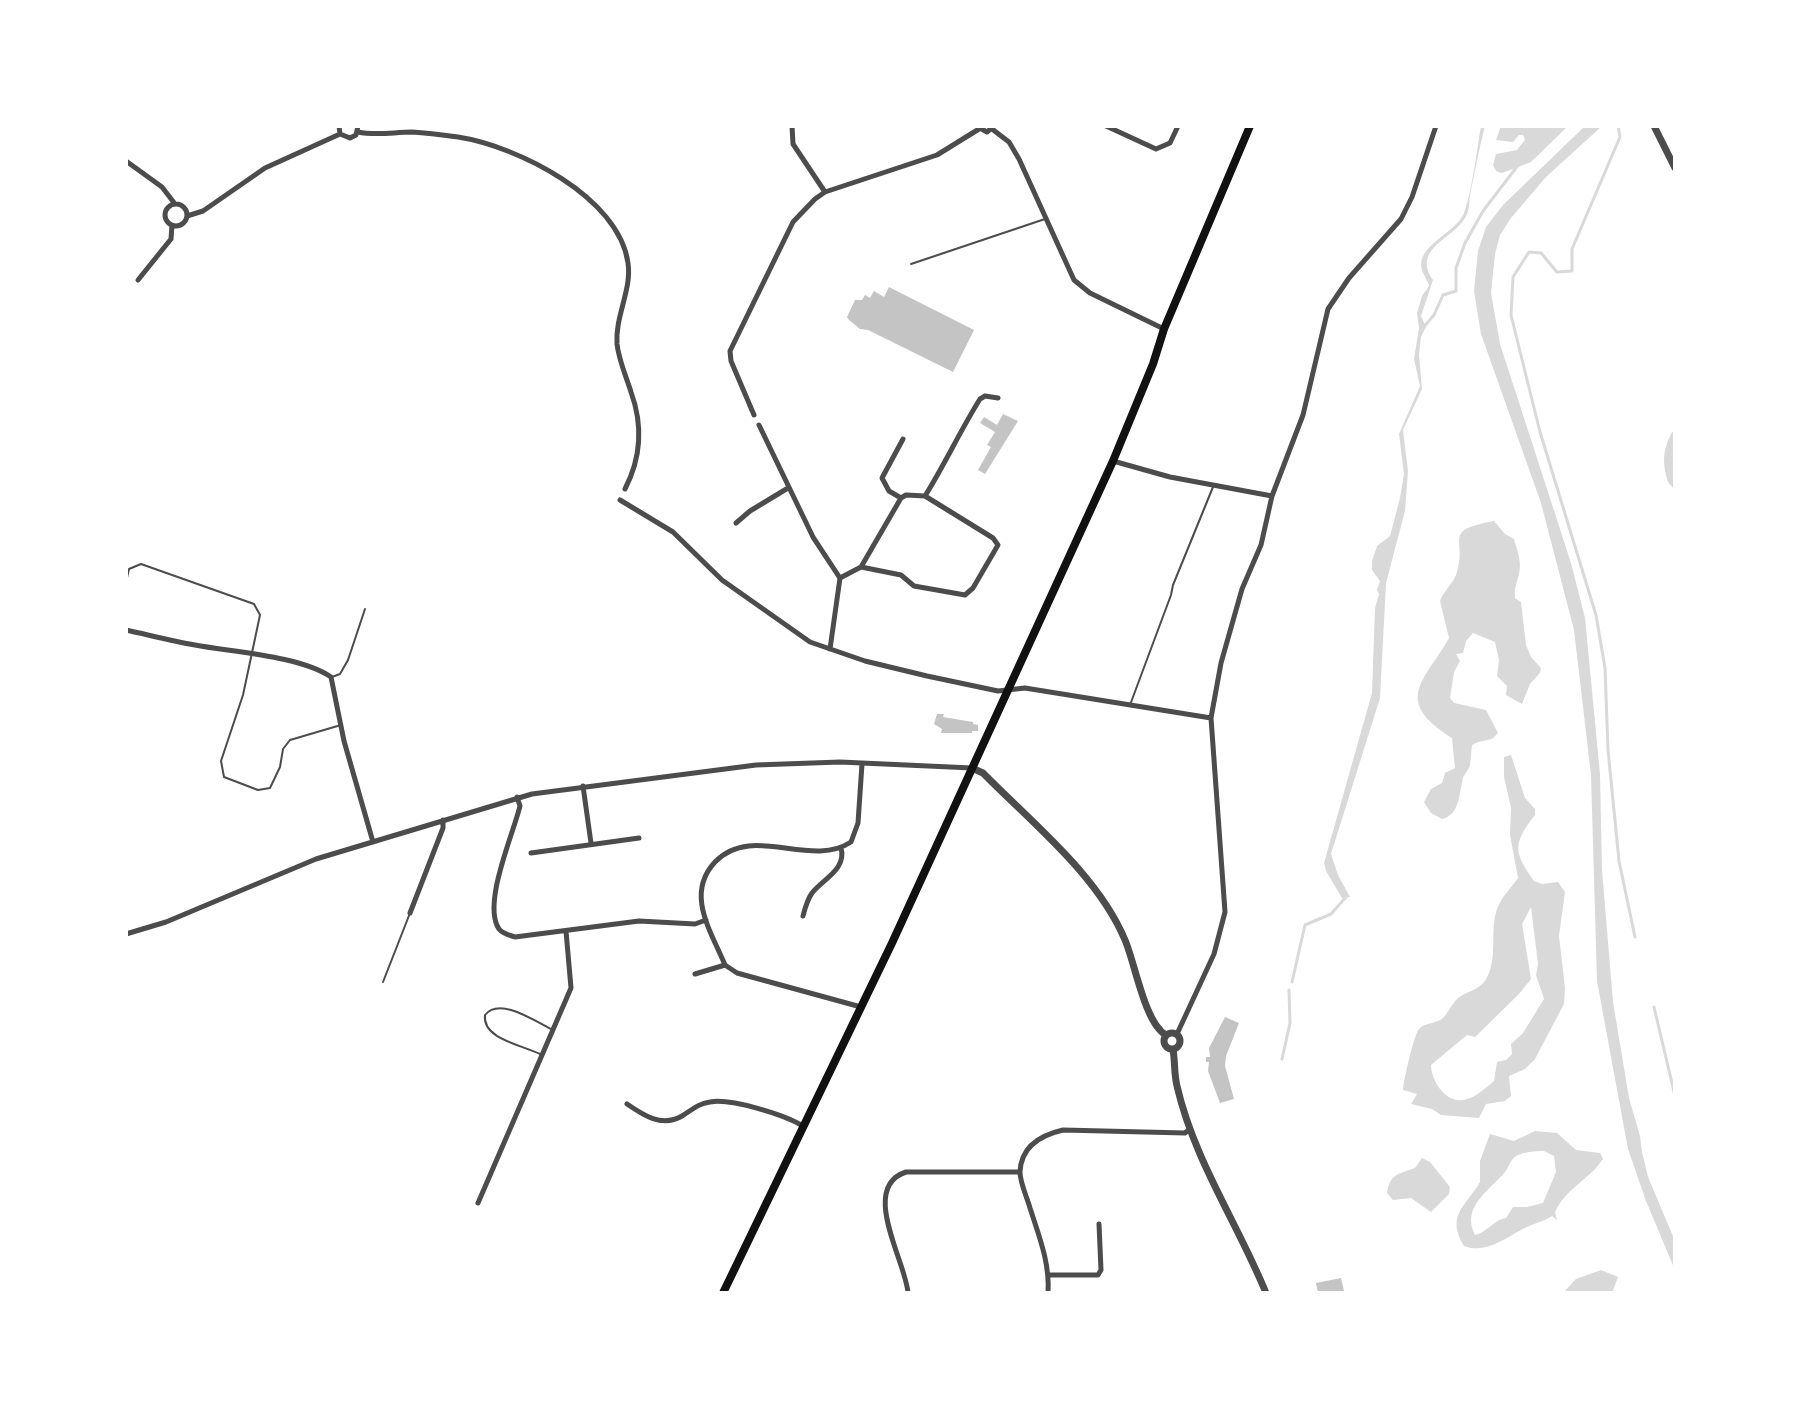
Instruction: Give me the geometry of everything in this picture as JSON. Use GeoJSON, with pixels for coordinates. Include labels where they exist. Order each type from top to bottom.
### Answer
{"type":"FeatureCollection","features":[{"type":"Feature","properties":{"kind":"main road"},"geometry":{"type":"LineString","coordinates":[[723,1293],[861,1008],[1113,460],[1153,364],[1164,329],[1250,126]]}},
{"type":"Feature","properties":{"kind":"street"},"geometry":{"type":"LineString","coordinates":[[339,126],[340,134]]}},
{"type":"Feature","properties":{"kind":"street"},"geometry":{"type":"LineString","coordinates":[[792,126],[793,144],[825,192]]}},
{"type":"Feature","properties":{"kind":"street"},"geometry":{"type":"LineString","coordinates":[[1106,126],[1156,149],[1170,143],[1178,126]]}},
{"type":"Feature","properties":{"kind":"street"},"geometry":{"type":"LineString","coordinates":[[1173,1049],[1180,1044],[1177,1034],[1214,954],[1225,912],[1211,718],[1221,663],[1242,589],[1261,545],[1272,496],[1303,415],[1328,309],[1349,278],[1401,219],[1412,197],[1436,126]]}},
{"type":"Feature","properties":{"kind":"street"},"geometry":{"type":"LineString","coordinates":[[1654,126],[1675,168]]}},
{"type":"Feature","properties":{"kind":"street"},"geometry":{"type":"LineString","coordinates":[[754,415],[731,361],[733,341],[793,222],[825,192],[937,155],[978,127],[985,132],[993,128],[1009,142],[1047,219],[1069,273],[1082,288],[1164,329]]}},
{"type":"Feature","properties":{"kind":"street"},"geometry":{"type":"LineString","coordinates":[[172,225],[182,224],[187,216],[203,211],[265,168],[340,134],[350,138],[358,129],[369,135],[412,132],[485,143],[549,171],[596,206],[618,233],[625,248],[629,266],[618,322],[617,346],[639,422],[637,454],[625,489]]}},
{"type":"Feature","properties":{"kind":"street"},"geometry":{"type":"LineString","coordinates":[[126,161],[162,187],[175,204],[184,208],[187,216]]}},
{"type":"Feature","properties":{"kind":"street"},"geometry":{"type":"LineString","coordinates":[[138,280],[171,239],[172,225],[165,214],[170,206],[175,204]]}},
{"type":"Feature","properties":{"kind":"street"},"geometry":{"type":"LineString","coordinates":[[926,496],[949,456],[954,441],[980,399],[985,396],[998,398]]}},
{"type":"Feature","properties":{"kind":"street"},"geometry":{"type":"LineString","coordinates":[[759,425],[813,537],[840,578],[830,650]]}},
{"type":"Feature","properties":{"kind":"street"},"geometry":{"type":"LineString","coordinates":[[901,498],[889,491],[882,478],[903,439]]}},
{"type":"Feature","properties":{"kind":"street"},"geometry":{"type":"LineString","coordinates":[[1113,460],[1170,477],[1272,496]]}},
{"type":"Feature","properties":{"kind":"street"},"geometry":{"type":"LineString","coordinates":[[736,523],[750,511],[788,488]]}},
{"type":"Feature","properties":{"kind":"street"},"geometry":{"type":"LineString","coordinates":[[840,578],[861,567],[901,498],[906,495],[926,496],[993,538],[998,545],[973,588],[965,595],[914,586],[901,575],[861,567]]}},
{"type":"Feature","properties":{"kind":"street"},"geometry":{"type":"LineString","coordinates":[[620,500],[673,532],[722,580],[769,615],[810,642],[830,650],[927,676],[998,691],[1024,688],[1211,718]]}},
{"type":"Feature","properties":{"kind":"street"},"geometry":{"type":"LineString","coordinates":[[126,630],[251,654],[316,669],[331,677],[340,725],[373,842]]}},
{"type":"Feature","properties":{"kind":"street"},"geometry":{"type":"LineString","coordinates":[[861,1008],[737,974],[725,964],[700,900],[702,881],[712,865],[734,847],[745,844],[841,848],[851,842],[858,823],[862,764]]}},
{"type":"Feature","properties":{"kind":"street"},"geometry":{"type":"LineString","coordinates":[[126,934],[166,922],[316,860],[517,796],[756,765],[862,764],[972,768],[983,772],[1090,883],[1125,939],[1153,1022],[1166,1035]]}},
{"type":"Feature","properties":{"kind":"street"},"geometry":{"type":"LineString","coordinates":[[583,786],[591,843]]}},
{"type":"Feature","properties":{"kind":"street"},"geometry":{"type":"LineString","coordinates":[[517,796],[520,806],[494,897],[496,922],[504,934],[515,938],[639,921],[695,924],[706,920]]}},
{"type":"Feature","properties":{"kind":"street"},"geometry":{"type":"LineString","coordinates":[[410,913],[443,828],[444,820]]}},
{"type":"Feature","properties":{"kind":"street"},"geometry":{"type":"LineString","coordinates":[[531,852],[639,838]]}},
{"type":"Feature","properties":{"kind":"street"},"geometry":{"type":"LineString","coordinates":[[803,916],[810,895],[840,865],[843,856],[841,848]]}},
{"type":"Feature","properties":{"kind":"street"},"geometry":{"type":"LineString","coordinates":[[478,1203],[572,981],[566,931]]}},
{"type":"Feature","properties":{"kind":"street"},"geometry":{"type":"LineString","coordinates":[[695,974],[725,964]]}},
{"type":"Feature","properties":{"kind":"street"},"geometry":{"type":"LineString","coordinates":[[1173,1049],[1164,1043],[1166,1035],[1172,1032],[1177,1034]]}},
{"type":"Feature","properties":{"kind":"street"},"geometry":{"type":"LineString","coordinates":[[1173,1049],[1176,1085],[1190,1129],[1208,1175],[1266,1293]]}},
{"type":"Feature","properties":{"kind":"street"},"geometry":{"type":"LineString","coordinates":[[627,1104],[644,1115],[668,1122],[682,1117],[694,1106],[711,1101],[726,1102],[784,1116],[803,1126]]}},
{"type":"Feature","properties":{"kind":"street"},"geometry":{"type":"LineString","coordinates":[[1048,1293],[1049,1275],[1020,1172],[1026,1152],[1043,1134],[1063,1130],[1185,1133],[1190,1129]]}},
{"type":"Feature","properties":{"kind":"street"},"geometry":{"type":"LineString","coordinates":[[908,1293],[888,1227],[885,1205],[889,1183],[906,1172],[1020,1172]]}},
{"type":"Feature","properties":{"kind":"street"},"geometry":{"type":"LineString","coordinates":[[1049,1275],[1098,1279],[1101,1270],[1099,1224]]}},
{"type":"Feature","properties":{"kind":"street"},"geometry":{"type":"LineString","coordinates":[[1092,1236],[1099,1235]]}},
{"type":"Feature","properties":{"kind":"lane"},"geometry":{"type":"LineString","coordinates":[[911,264],[1047,219]]}},
{"type":"Feature","properties":{"kind":"lane"},"geometry":{"type":"LineString","coordinates":[[1130,705],[1172,595],[1173,585],[1214,485]]}},
{"type":"Feature","properties":{"kind":"lane"},"geometry":{"type":"LineString","coordinates":[[126,582],[129,569],[141,564],[254,604],[260,615],[238,712],[220,760],[224,777],[258,790],[270,788],[280,766],[283,749],[290,740],[340,725]]}},
{"type":"Feature","properties":{"kind":"lane"},"geometry":{"type":"LineString","coordinates":[[331,677],[340,674],[348,660],[365,609]]}},
{"type":"Feature","properties":{"kind":"lane"},"geometry":{"type":"LineString","coordinates":[[382,982],[410,913]]}},
{"type":"Feature","properties":{"kind":"lane"},"geometry":{"type":"LineString","coordinates":[[542,1055],[489,1031],[484,1023],[484,1015],[491,1009],[501,1007],[553,1030]]}},
{"type":"Feature","properties":{"kind":"shaded area"},"geometry":{"type":"Polygon","coordinates":[[[1481,126],[1485,126],[1468,212],[1461,223],[1431,251],[1427,259],[1433,280],[1421,316],[1426,327],[1421,337],[1419,355],[1422,389],[1403,430],[1408,471],[1405,511],[1386,583],[1380,698],[1331,854],[1338,875],[1350,897],[1342,898],[1326,871],[1324,863],[1372,693],[1375,608],[1380,581],[1372,570],[1372,561],[1377,546],[1390,536],[1404,474],[1399,434],[1420,386],[1414,359],[1419,328],[1417,313],[1422,296],[1429,286],[1421,261],[1430,247],[1460,220],[1464,213],[1472,182],[1481,126]]]}},
{"type":"Feature","properties":{"kind":"shaded area"},"geometry":{"type":"Polygon","coordinates":[[[1501,126],[1568,126],[1531,162],[1502,173],[1496,171],[1493,165],[1496,154],[1517,150],[1525,140],[1523,135],[1519,135],[1513,142],[1496,140],[1501,126]]]}},
{"type":"Feature","properties":{"kind":"shaded area"},"geometry":{"type":"Polygon","coordinates":[[[1585,126],[1602,126],[1546,177],[1511,218],[1500,235],[1495,254],[1491,293],[1500,344],[1571,563],[1585,618],[1600,774],[1602,870],[1613,1002],[1629,1098],[1640,1136],[1648,1177],[1675,1241],[1675,1270],[1646,1201],[1628,1149],[1597,981],[1591,775],[1574,630],[1541,503],[1481,334],[1474,291],[1478,251],[1486,227],[1503,205],[1585,126]]]}},
{"type":"Feature","properties":{"kind":"shaded area"},"geometry":{"type":"Polygon","coordinates":[[[1675,431],[1675,491],[1665,473],[1664,461],[1667,444],[1672,432],[1675,431]]]}},
{"type":"Feature","properties":{"kind":"shaded area"},"geometry":{"type":"Polygon","coordinates":[[[1494,521],[1505,534],[1514,539],[1520,565],[1515,598],[1521,602],[1526,645],[1531,657],[1541,668],[1540,673],[1530,684],[1522,704],[1506,695],[1507,686],[1497,676],[1499,660],[1495,642],[1473,633],[1466,641],[1463,653],[1456,654],[1460,661],[1454,672],[1450,698],[1454,703],[1486,710],[1498,733],[1492,739],[1472,745],[1469,769],[1463,778],[1456,808],[1448,817],[1442,819],[1431,813],[1424,802],[1431,789],[1442,783],[1445,773],[1455,768],[1452,738],[1434,725],[1423,713],[1418,701],[1419,690],[1423,679],[1449,638],[1440,601],[1457,572],[1460,561],[1459,538],[1461,533],[1477,525],[1494,521]]]}},
{"type":"Feature","properties":{"kind":"shaded area"},"geometry":{"type":"Polygon","coordinates":[[[1511,755],[1525,798],[1535,809],[1535,815],[1519,841],[1519,855],[1522,862],[1534,881],[1542,884],[1558,882],[1565,892],[1559,936],[1565,988],[1564,1004],[1535,1059],[1525,1069],[1509,1076],[1511,1096],[1505,1101],[1486,1104],[1479,1118],[1441,1115],[1432,1109],[1411,1104],[1417,1094],[1403,1090],[1403,1086],[1419,1029],[1441,1019],[1458,998],[1482,984],[1492,964],[1497,909],[1518,878],[1510,835],[1511,808],[1504,777],[1504,757],[1511,755]],[[1531,907],[1522,924],[1531,979],[1475,1037],[1467,1035],[1431,1065],[1437,1085],[1447,1096],[1453,1099],[1467,1099],[1478,1094],[1494,1081],[1497,1062],[1506,1060],[1512,1054],[1511,1044],[1523,1033],[1544,999],[1536,975],[1538,964],[1531,907]]]}},
{"type":"Feature","properties":{"kind":"shaded area"},"geometry":{"type":"Polygon","coordinates":[[[1535,1131],[1557,1133],[1576,1150],[1600,1153],[1603,1159],[1565,1197],[1555,1212],[1557,1220],[1552,1216],[1487,1247],[1464,1246],[1459,1235],[1457,1218],[1480,1182],[1480,1161],[1490,1134],[1514,1141],[1535,1131]],[[1540,1151],[1514,1158],[1505,1172],[1478,1200],[1471,1216],[1475,1235],[1506,1218],[1513,1207],[1527,1207],[1543,1203],[1556,1172],[1554,1156],[1540,1151]]]}},
{"type":"Feature","properties":{"kind":"shaded area"},"geometry":{"type":"Polygon","coordinates":[[[1422,1158],[1430,1162],[1450,1187],[1449,1194],[1431,1212],[1411,1198],[1393,1200],[1387,1193],[1393,1178],[1415,1168],[1422,1158]]]}},
{"type":"Feature","properties":{"kind":"shaded area"},"geometry":{"type":"Polygon","coordinates":[[[1601,1270],[1618,1277],[1612,1293],[1563,1293],[1576,1279],[1601,1270]]]}},
{"type":"Feature","properties":{"kind":"building"},"geometry":{"type":"Polygon","coordinates":[[[889,287],[974,330],[953,372],[868,330],[860,329],[849,320],[847,317],[855,300],[862,300],[865,295],[870,298],[874,291],[884,297],[889,287]]]}},
{"type":"Feature","properties":{"kind":"building"},"geometry":{"type":"Polygon","coordinates":[[[1003,414],[1018,421],[985,474],[978,470],[991,447],[987,445],[995,432],[980,423],[984,417],[997,425],[1003,414]]]}},
{"type":"Feature","properties":{"kind":"building"},"geometry":{"type":"Polygon","coordinates":[[[937,714],[973,722],[978,725],[978,731],[941,733],[942,729],[934,724],[937,714]]]}},
{"type":"Feature","properties":{"kind":"building"},"geometry":{"type":"Polygon","coordinates":[[[1225,1017],[1239,1023],[1226,1056],[1225,1066],[1234,1099],[1220,1103],[1208,1071],[1209,1062],[1206,1062],[1206,1057],[1210,1057],[1209,1048],[1225,1017]]]}},
{"type":"Feature","properties":{"kind":"building"},"geometry":{"type":"Polygon","coordinates":[[[1341,1278],[1344,1291],[1318,1293],[1316,1283],[1341,1278]]]}},
{"type":"Feature","properties":{"kind":"waterway"},"geometry":{"type":"LineString","coordinates":[[1618,126],[1620,137],[1572,249],[1572,271],[1557,272],[1541,253],[1529,252],[1513,277],[1511,315],[1540,432],[1596,615],[1605,668],[1608,750],[1619,861],[1635,937]]}},
{"type":"Feature","properties":{"kind":"waterway"},"geometry":{"type":"LineString","coordinates":[[1422,329],[1434,315],[1443,295],[1456,291],[1456,268],[1465,243],[1483,211],[1519,164]]}},
{"type":"Feature","properties":{"kind":"waterway"},"geometry":{"type":"LineString","coordinates":[[1292,982],[1305,925],[1331,914],[1346,897],[1344,893]]}},
{"type":"Feature","properties":{"kind":"waterway"},"geometry":{"type":"LineString","coordinates":[[1282,1059],[1290,1023],[1289,990]]}},
{"type":"Feature","properties":{"kind":"waterway"},"geometry":{"type":"LineString","coordinates":[[1654,1007],[1675,1096]]}}]}
